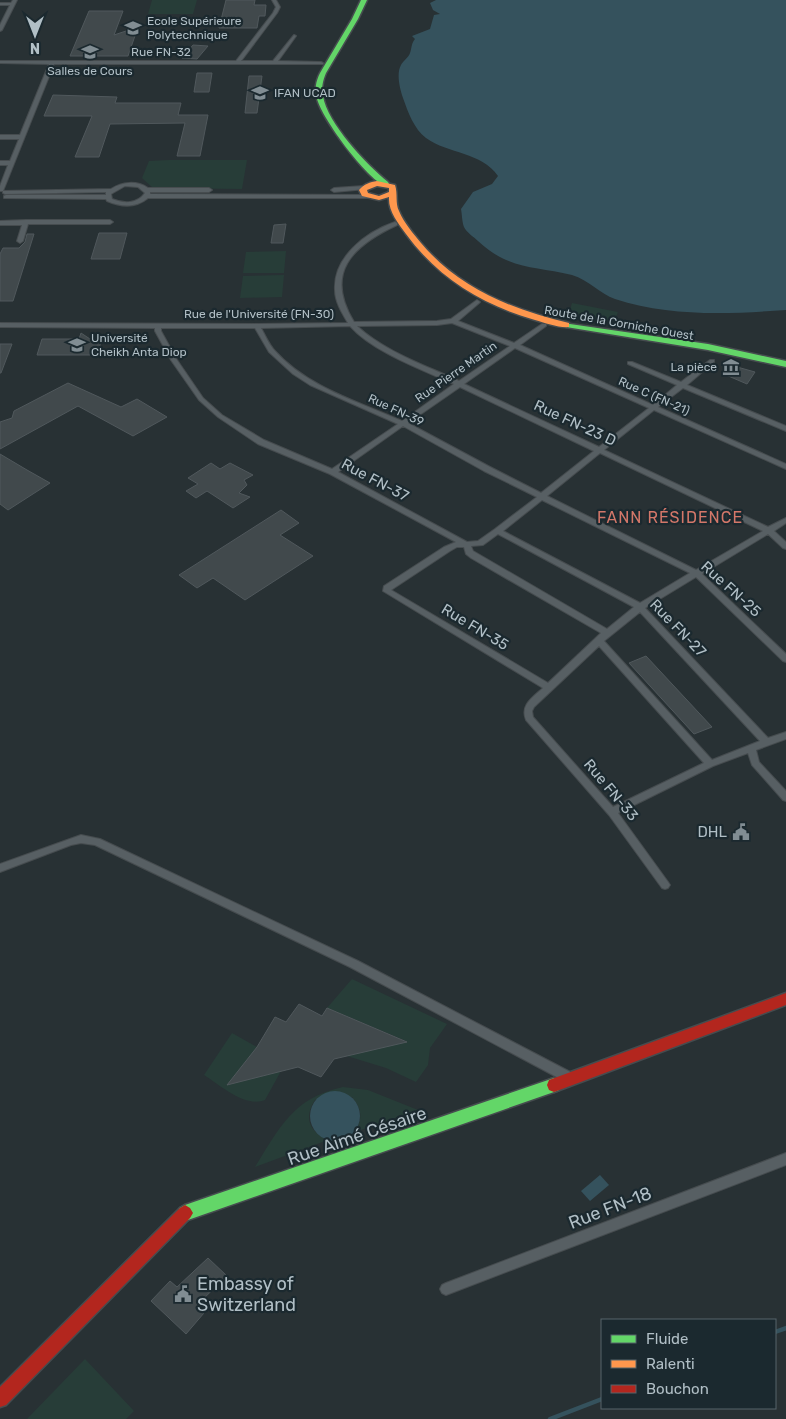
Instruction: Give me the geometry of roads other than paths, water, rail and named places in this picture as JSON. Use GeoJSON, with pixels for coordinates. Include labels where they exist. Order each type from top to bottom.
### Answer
{"type":"FeatureCollection","features":[{"type":"Feature","properties":{"kind":"main road","name":"Route de la Corniche Ouest"},"geometry":{"type":"LineString","coordinates":[[357,0],[348,23],[321,63],[312,81],[312,98],[325,122],[360,174],[369,192],[416,254],[434,272],[478,302],[544,325],[717,354],[786,370]]}},
{"type":"Feature","properties":{"kind":"main road"},"geometry":{"type":"LineString","coordinates":[[364,0],[355,22],[323,73],[319,92],[327,114],[366,170],[389,189],[386,197],[369,192]]}},
{"type":"Feature","properties":{"kind":"main road","name":"Route de la Corniche Ouest"},"geometry":{"type":"LineString","coordinates":[[389,189],[393,207],[431,262],[462,286],[491,301],[562,324],[720,349],[786,364]]}},
{"type":"Feature","properties":{"kind":"main road","name":"Rue Aimé Césaire"},"geometry":{"type":"LineString","coordinates":[[0,1400],[188,1211],[227,1200],[572,1079],[786,999]]}},
{"type":"Feature","properties":{"kind":"street"},"geometry":{"type":"LineString","coordinates":[[238,62],[275,13],[278,7],[274,0]]}},
{"type":"Feature","properties":{"kind":"street"},"geometry":{"type":"LineString","coordinates":[[0,4],[14,2]]}},
{"type":"Feature","properties":{"kind":"street"},"geometry":{"type":"LineString","coordinates":[[0,30],[14,2]]}},
{"type":"Feature","properties":{"kind":"street"},"geometry":{"type":"LineString","coordinates":[[0,17],[7,17]]}},
{"type":"Feature","properties":{"kind":"street"},"geometry":{"type":"LineString","coordinates":[[275,62],[294,36]]}},
{"type":"Feature","properties":{"kind":"street","name":"Rue FN-32"},"geometry":{"type":"LineString","coordinates":[[0,62],[321,63]]}},
{"type":"Feature","properties":{"kind":"street"},"geometry":{"type":"LineString","coordinates":[[2,193],[11,163],[52,62]]}},
{"type":"Feature","properties":{"kind":"street"},"geometry":{"type":"LineString","coordinates":[[0,136],[22,136]]}},
{"type":"Feature","properties":{"kind":"street"},"geometry":{"type":"LineString","coordinates":[[0,163],[11,163]]}},
{"type":"Feature","properties":{"kind":"street"},"geometry":{"type":"LineString","coordinates":[[2,193],[110,190],[121,185],[133,184],[147,193],[369,192]]}},
{"type":"Feature","properties":{"kind":"street"},"geometry":{"type":"LineString","coordinates":[[107,197],[110,190]]}},
{"type":"Feature","properties":{"kind":"street"},"geometry":{"type":"LineString","coordinates":[[2,193],[107,197],[118,203],[129,203],[147,193],[369,192]]}},
{"type":"Feature","properties":{"kind":"street"},"geometry":{"type":"LineString","coordinates":[[0,223],[25,225],[109,225]]}},
{"type":"Feature","properties":{"kind":"street"},"geometry":{"type":"LineString","coordinates":[[352,324],[338,299],[339,271],[349,255],[360,244],[371,235],[395,224]]}},
{"type":"Feature","properties":{"kind":"street"},"geometry":{"type":"LineString","coordinates":[[0,228],[25,225]]}},
{"type":"Feature","properties":{"kind":"street"},"geometry":{"type":"LineString","coordinates":[[20,241],[25,225]]}},
{"type":"Feature","properties":{"kind":"street"},"geometry":{"type":"LineString","coordinates":[[453,321],[478,302]]}},
{"type":"Feature","properties":{"kind":"street","name":"Rue de l'Université (FN-30)"},"geometry":{"type":"LineString","coordinates":[[0,325],[257,326],[437,324],[453,321],[514,345]]}},
{"type":"Feature","properties":{"kind":"street","name":"Rue FN-23 D"},"geometry":{"type":"LineString","coordinates":[[352,324],[363,334],[391,352],[768,530],[786,546]]}},
{"type":"Feature","properties":{"kind":"street","name":"Rue FN-37"},"geometry":{"type":"LineString","coordinates":[[158,325],[158,331],[170,355],[201,399],[220,416],[261,442],[333,472],[467,545],[469,552],[474,556],[607,633]]}},
{"type":"Feature","properties":{"kind":"street","name":"Rue Pierre Martin"},"geometry":{"type":"LineString","coordinates":[[333,472],[544,325]]}},
{"type":"Feature","properties":{"kind":"street","name":"Rue FN-39"},"geometry":{"type":"LineString","coordinates":[[257,326],[271,351],[295,373],[312,384],[402,423],[542,496]]}},
{"type":"Feature","properties":{"kind":"street","name":"Rue C (FN-21)"},"geometry":{"type":"LineString","coordinates":[[514,345],[786,468]]}},
{"type":"Feature","properties":{"kind":"street"},"geometry":{"type":"LineString","coordinates":[[467,545],[480,543],[498,531],[712,361]]}},
{"type":"Feature","properties":{"kind":"street"},"geometry":{"type":"LineString","coordinates":[[630,362],[786,429]]}},
{"type":"Feature","properties":{"kind":"street","name":"Rue FN-25"},"geometry":{"type":"LineString","coordinates":[[542,496],[696,573],[786,659]]}},
{"type":"Feature","properties":{"kind":"street"},"geometry":{"type":"LineString","coordinates":[[549,688],[600,642],[607,633],[640,607],[786,520]]}},
{"type":"Feature","properties":{"kind":"street","name":"Rue FN-27"},"geometry":{"type":"LineString","coordinates":[[498,531],[640,607],[766,742]]}},
{"type":"Feature","properties":{"kind":"street","name":"Rue FN-35"},"geometry":{"type":"LineString","coordinates":[[467,545],[446,549],[387,588],[387,590],[549,688]]}},
{"type":"Feature","properties":{"kind":"street"},"geometry":{"type":"LineString","coordinates":[[600,642],[710,764]]}},
{"type":"Feature","properties":{"kind":"street","name":"Rue FN-33"},"geometry":{"type":"LineString","coordinates":[[549,688],[530,705],[528,711],[529,718],[612,812],[665,885]]}},
{"type":"Feature","properties":{"kind":"street"},"geometry":{"type":"LineString","coordinates":[[612,812],[710,764],[786,735]]}},
{"type":"Feature","properties":{"kind":"street"},"geometry":{"type":"LineString","coordinates":[[751,748],[755,763],[786,797]]}},
{"type":"Feature","properties":{"kind":"street"},"geometry":{"type":"LineString","coordinates":[[0,868],[81,839],[97,842],[354,964],[572,1079]]}},
{"type":"Feature","properties":{"kind":"street","name":"Rue FN-18"},"geometry":{"type":"LineString","coordinates":[[446,1289],[786,1159]]}},
{"type":"Feature","properties":{"kind":"water"},"geometry":{"type":"Polygon","coordinates":[[[436,0],[786,0],[786,310],[700,313],[636,305],[610,297],[578,277],[522,266],[511,262],[489,250],[466,231],[461,209],[473,192],[492,184],[498,176],[483,162],[426,138],[409,114],[399,82],[400,69],[415,39],[412,36],[430,29],[434,15],[440,14],[433,10],[430,3],[436,0]]]}},
{"type":"Feature","properties":{"kind":"water"},"geometry":{"type":"Polygon","coordinates":[[[330,1091],[340,1091],[353,1098],[360,1111],[360,1121],[353,1134],[340,1141],[330,1141],[321,1137],[314,1130],[310,1121],[310,1111],[314,1102],[321,1095],[330,1091]]]}},
{"type":"Feature","properties":{"kind":"water"},"geometry":{"type":"Polygon","coordinates":[[[600,1175],[609,1185],[590,1201],[581,1191],[600,1175]]]}},
{"type":"Feature","properties":{"kind":"waterway"},"geometry":{"type":"LineString","coordinates":[[776,1332],[786,1328]]}},
{"type":"Feature","properties":{"kind":"waterway"},"geometry":{"type":"LineString","coordinates":[[550,1419],[601,1399]]}},
{"type":"Feature","properties":{"kind":"place","name":"Ecole Supérieure Polytechnique"},"geometry":{"type":"Point","coordinates":[133,28]}},
{"type":"Feature","properties":{"kind":"place","name":"Salles de Cours"},"geometry":{"type":"Point","coordinates":[90,52]}},
{"type":"Feature","properties":{"kind":"place","name":"IFAN UCAD"},"geometry":{"type":"Point","coordinates":[260,93]}},
{"type":"Feature","properties":{"kind":"place","name":"Université Cheikh Anta Diop"},"geometry":{"type":"Point","coordinates":[77,345]}},
{"type":"Feature","properties":{"kind":"place","name":"La pièce"},"geometry":{"type":"Point","coordinates":[731,367]}},
{"type":"Feature","properties":{"kind":"place","name":"DHL"},"geometry":{"type":"Point","coordinates":[741,832]}},
{"type":"Feature","properties":{"kind":"place","name":"Embassy of Switzerland"},"geometry":{"type":"Point","coordinates":[183,1294]}},
{"type":"Feature","properties":{"kind":"district","name":"FANN RÉSIDENCE"},"geometry":{"type":"Point","coordinates":[670,517]}}]}
